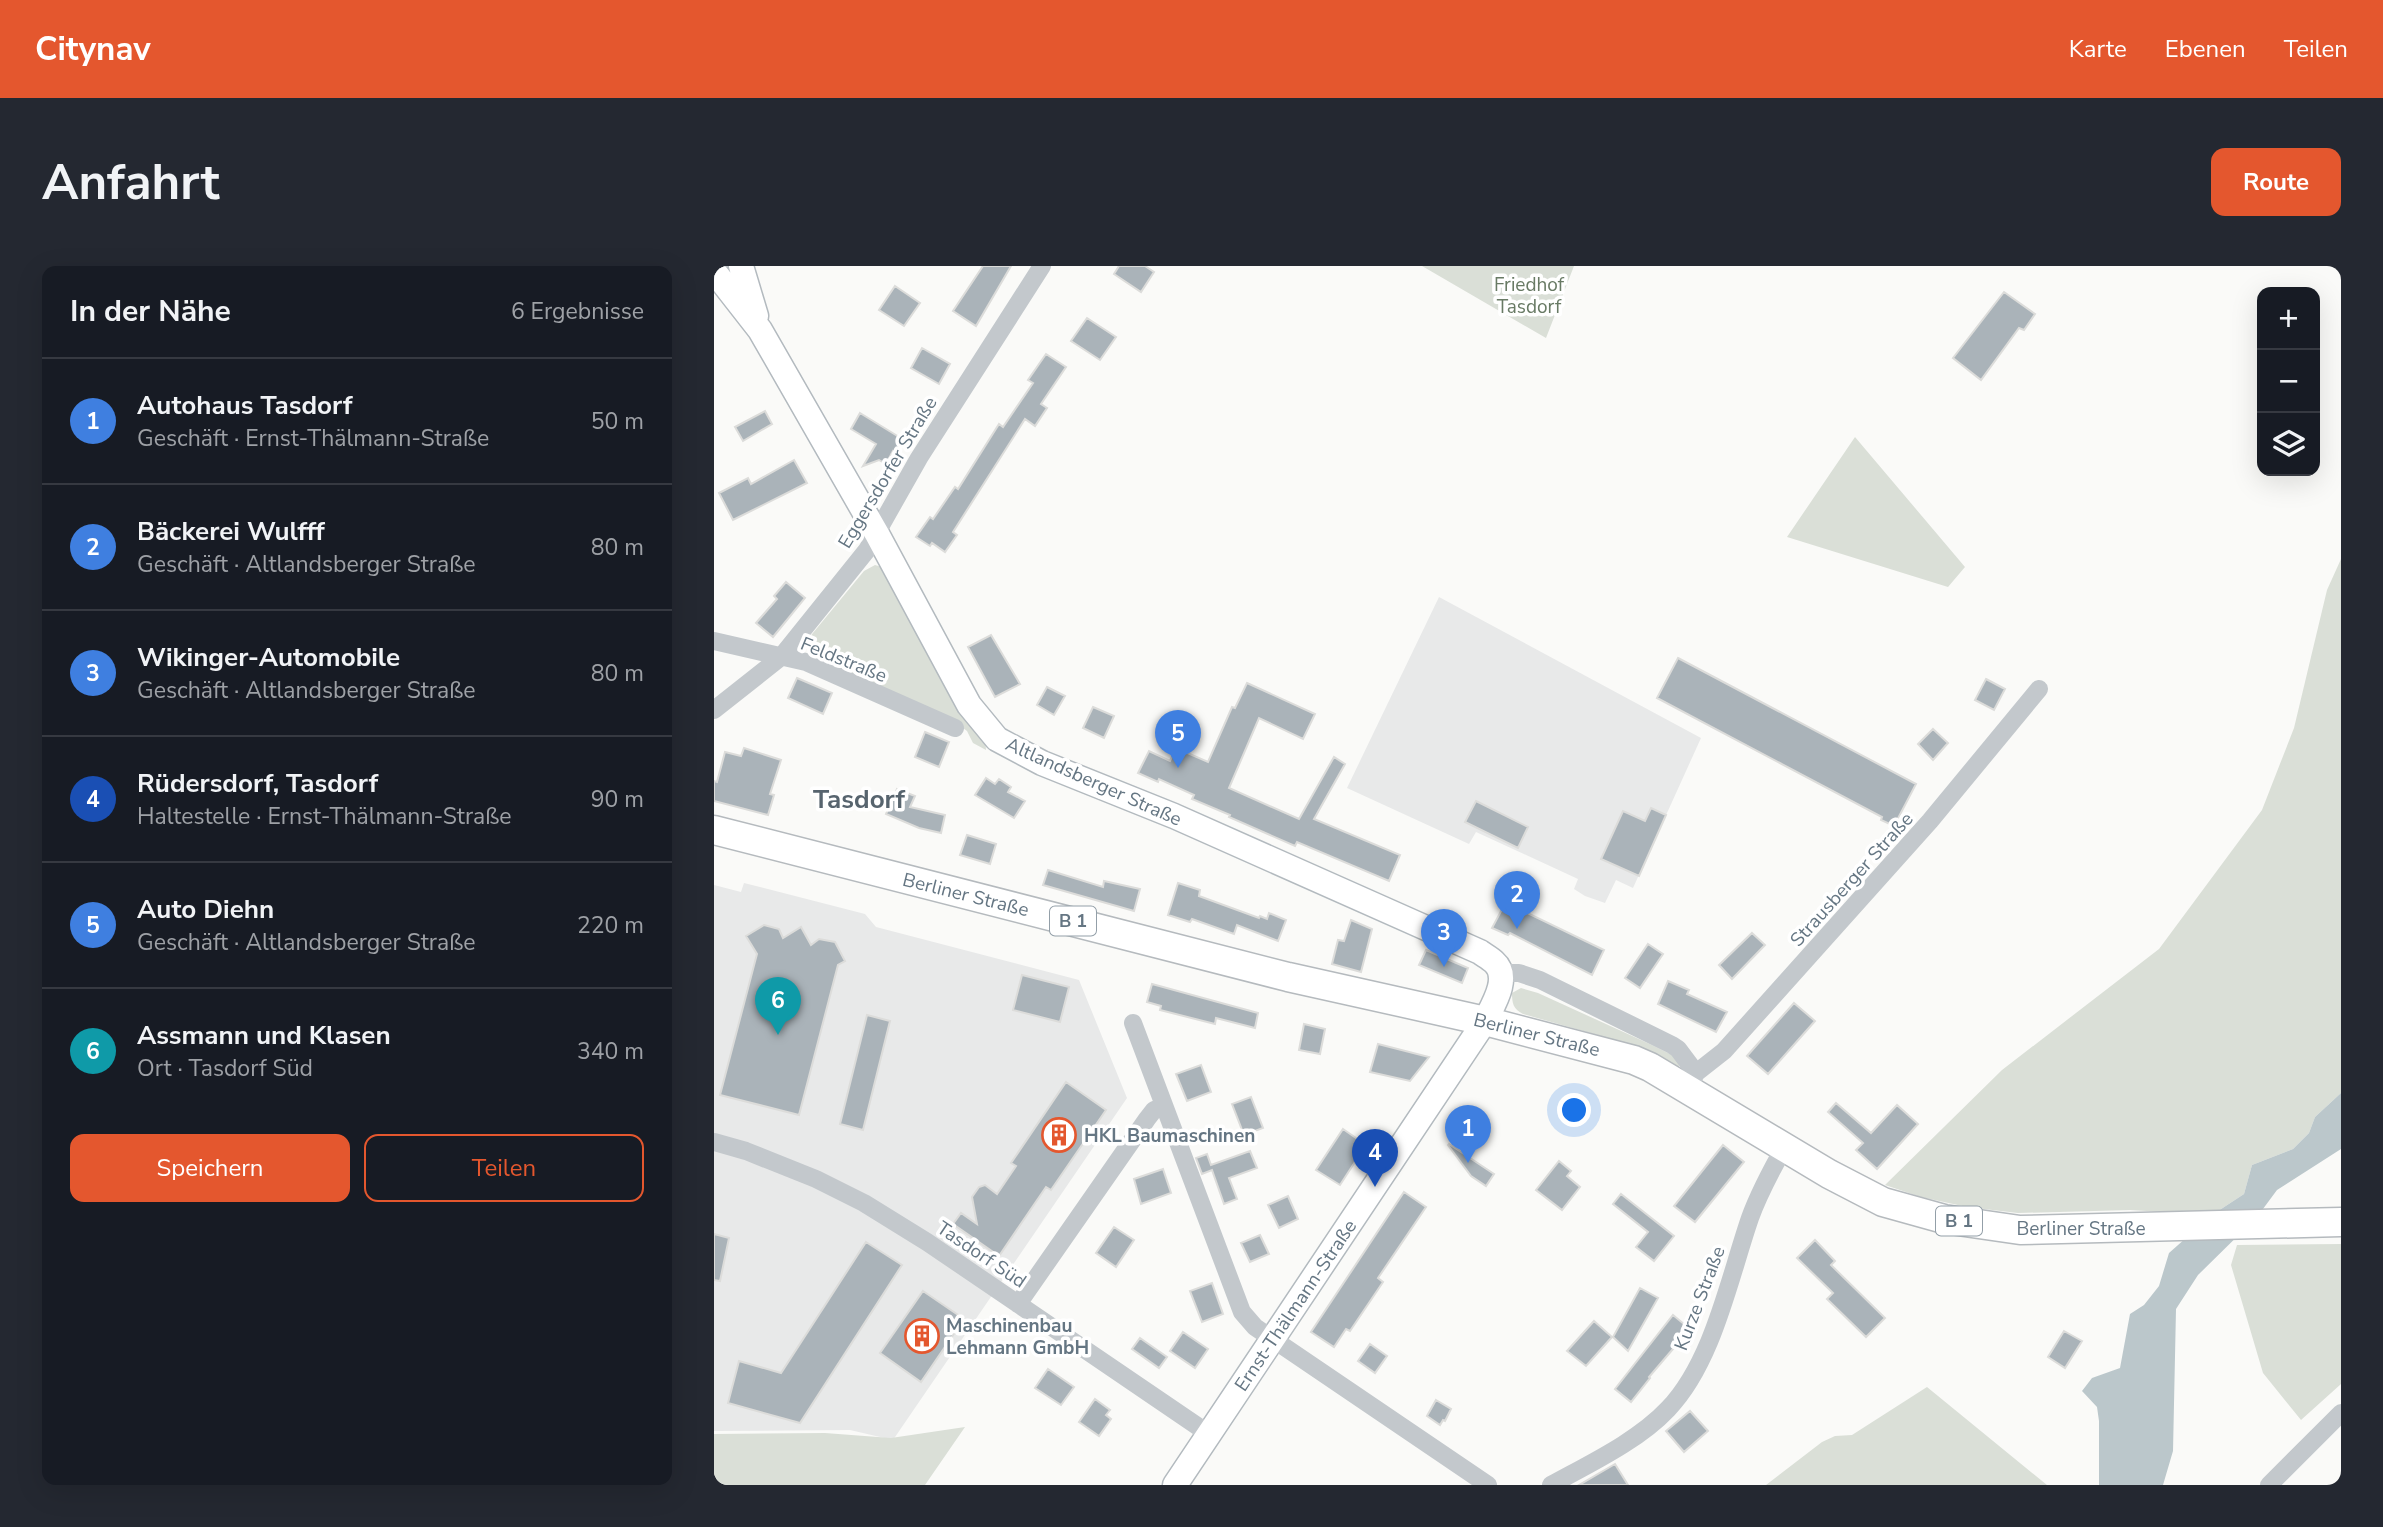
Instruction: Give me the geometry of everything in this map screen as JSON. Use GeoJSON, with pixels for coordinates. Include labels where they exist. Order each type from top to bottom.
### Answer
{"type":"FeatureCollection","features":[{"type":"Feature","properties":{"kind":"main road","name":"Altlandsberger Straße"},"geometry":{"type":"LineString","coordinates":[[741,266],[760,330]]}},
{"type":"Feature","properties":{"kind":"main road","name":"Altlandsberger Straße"},"geometry":{"type":"LineString","coordinates":[[722,272],[760,330],[877,534],[969,705],[998,739],[1042,763],[1174,816],[1479,952],[1496,962],[1501,973]]}},
{"type":"Feature","properties":{"kind":"main road","name":"Berliner Straße"},"geometry":{"type":"LineString","coordinates":[[714,831],[990,899],[1288,977],[1485,1021],[1634,1060],[1692,1081],[1829,1174],[1883,1202],[1944,1219],[2020,1230],[2341,1222]]}},
{"type":"Feature","properties":{"kind":"main road"},"geometry":{"type":"LineString","coordinates":[[1485,1021],[1500,986],[1501,973]]}},
{"type":"Feature","properties":{"kind":"main road","name":"Ernst-Thälmann-Straße"},"geometry":{"type":"LineString","coordinates":[[1175,1485],[1485,1021]]}},
{"type":"Feature","properties":{"kind":"street","name":"Eggersdorfer Straße"},"geometry":{"type":"LineString","coordinates":[[714,710],[781,657],[867,550],[919,458],[1042,266]]}},
{"type":"Feature","properties":{"kind":"street","name":"Feldstraße"},"geometry":{"type":"LineString","coordinates":[[714,641],[806,662],[955,728]]}},
{"type":"Feature","properties":{"kind":"street","name":"Strausberger Straße"},"geometry":{"type":"LineString","coordinates":[[1692,1081],[1724,1051],[1833,932],[2039,690]]}},
{"type":"Feature","properties":{"kind":"street"},"geometry":{"type":"LineString","coordinates":[[1501,973],[1519,973],[1539,980],[1672,1045],[1692,1081]]}},
{"type":"Feature","properties":{"kind":"street"},"geometry":{"type":"LineString","coordinates":[[1133,1023],[1242,1312],[1255,1327],[1488,1485]]}},
{"type":"Feature","properties":{"kind":"street"},"geometry":{"type":"LineString","coordinates":[[1018,1304],[1147,1119],[1154,1110],[1164,1106]]}},
{"type":"Feature","properties":{"kind":"street","name":"Tasdorf Süd"},"geometry":{"type":"LineString","coordinates":[[714,1142],[746,1151],[816,1179],[864,1203],[915,1234],[1209,1434]]}},
{"type":"Feature","properties":{"kind":"street","name":"Kurze Straße"},"geometry":{"type":"LineString","coordinates":[[1551,1485],[1590,1464],[1654,1423],[1683,1391],[1708,1344],[1751,1216],[1785,1146]]}},
{"type":"Feature","properties":{"kind":"street"},"geometry":{"type":"LineString","coordinates":[[2269,1485],[2341,1413]]}},
{"type":"Feature","properties":{"kind":"shaded area"},"geometry":{"type":"Polygon","coordinates":[[[1439,597],[1701,738],[1633,888],[1616,880],[1605,903],[1574,889],[1578,879],[1476,832],[1469,844],[1347,788],[1439,597]]]}},
{"type":"Feature","properties":{"kind":"shaded area"},"geometry":{"type":"Polygon","coordinates":[[[744,883],[865,914],[876,927],[1079,980],[1127,1098],[893,1440],[850,1430],[714,1431],[714,885],[741,892],[744,883]]]}},
{"type":"Feature","properties":{"kind":"shaded area"},"geometry":{"type":"Polygon","coordinates":[[[2341,1093],[2341,1149],[2277,1190],[2257,1217],[2198,1275],[2176,1309],[2173,1451],[2163,1485],[2099,1485],[2097,1407],[2082,1391],[2092,1378],[2120,1368],[2130,1314],[2144,1305],[2159,1286],[2169,1253],[2212,1215],[2244,1194],[2252,1165],[2293,1149],[2309,1133],[2315,1117],[2341,1093]]]}},
{"type":"Feature","properties":{"kind":"green space","name":"Friedhof Tasdorf"},"geometry":{"type":"Polygon","coordinates":[[[1422,266],[1574,266],[1546,338],[1422,266]]]}},
{"type":"Feature","properties":{"kind":"green space"},"geometry":{"type":"Polygon","coordinates":[[[1855,437],[1965,567],[1948,587],[1787,537],[1855,437]]]}},
{"type":"Feature","properties":{"kind":"green space"},"geometry":{"type":"Polygon","coordinates":[[[2341,559],[2341,1093],[2315,1117],[2309,1133],[2293,1149],[2252,1165],[2244,1194],[2212,1215],[2130,1210],[2018,1213],[1967,1207],[1921,1197],[1885,1185],[2002,1070],[2159,949],[2262,810],[2294,728],[2327,590],[2341,559]]]}},
{"type":"Feature","properties":{"kind":"green space"},"geometry":{"type":"Polygon","coordinates":[[[875,565],[882,567],[985,738],[986,750],[973,743],[967,731],[951,719],[813,658],[810,654],[808,639],[864,571],[875,565]]]}},
{"type":"Feature","properties":{"kind":"green space"},"geometry":{"type":"Polygon","coordinates":[[[1521,988],[1538,993],[1652,1045],[1672,1055],[1681,1064],[1678,1067],[1626,1043],[1523,1014],[1515,1008],[1512,997],[1512,993],[1521,988]]]}},
{"type":"Feature","properties":{"kind":"green space"},"geometry":{"type":"Polygon","coordinates":[[[2341,1244],[2341,1384],[2301,1420],[2263,1373],[2231,1265],[2237,1245],[2341,1244]]]}},
{"type":"Feature","properties":{"kind":"green space"},"geometry":{"type":"Polygon","coordinates":[[[1927,1387],[2047,1485],[1766,1485],[1822,1442],[1835,1436],[1852,1435],[1927,1387]]]}},
{"type":"Feature","properties":{"kind":"green space"},"geometry":{"type":"Polygon","coordinates":[[[965,1427],[925,1485],[714,1485],[714,1434],[825,1433],[891,1438],[965,1427]]]}},
{"type":"Feature","properties":{"kind":"building"},"geometry":{"type":"Polygon","coordinates":[[[983,266],[1011,266],[976,326],[953,311],[983,266]]]}},
{"type":"Feature","properties":{"kind":"building"},"geometry":{"type":"Polygon","coordinates":[[[1119,266],[1145,266],[1154,272],[1141,292],[1114,274],[1119,266]]]}},
{"type":"Feature","properties":{"kind":"building"},"geometry":{"type":"Polygon","coordinates":[[[895,286],[920,303],[904,326],[879,310],[895,286]]]}},
{"type":"Feature","properties":{"kind":"building"},"geometry":{"type":"Polygon","coordinates":[[[2004,292],[2035,314],[2024,330],[2019,328],[1981,380],[1953,358],[2004,292]]]}},
{"type":"Feature","properties":{"kind":"building"},"geometry":{"type":"Polygon","coordinates":[[[1087,318],[1116,337],[1100,360],[1071,341],[1087,318]]]}},
{"type":"Feature","properties":{"kind":"building"},"geometry":{"type":"Polygon","coordinates":[[[922,348],[950,364],[939,384],[911,368],[922,348]]]}},
{"type":"Feature","properties":{"kind":"building"},"geometry":{"type":"Polygon","coordinates":[[[1046,354],[1066,367],[1041,404],[1047,408],[1035,426],[1025,419],[953,532],[957,535],[945,552],[916,537],[930,517],[933,519],[955,487],[958,489],[999,424],[1003,427],[1033,383],[1028,380],[1046,354]]]}},
{"type":"Feature","properties":{"kind":"building"},"geometry":{"type":"Polygon","coordinates":[[[765,411],[772,424],[743,441],[735,427],[765,411]]]}},
{"type":"Feature","properties":{"kind":"building"},"geometry":{"type":"Polygon","coordinates":[[[860,413],[904,440],[896,453],[893,451],[886,464],[879,460],[863,466],[876,444],[851,429],[860,413]]]}},
{"type":"Feature","properties":{"kind":"building"},"geometry":{"type":"Polygon","coordinates":[[[794,460],[807,483],[733,520],[719,493],[748,478],[751,484],[794,460]]]}},
{"type":"Feature","properties":{"kind":"building"},"geometry":{"type":"Polygon","coordinates":[[[786,582],[805,598],[773,637],[756,623],[777,599],[774,596],[786,582]]]}},
{"type":"Feature","properties":{"kind":"building"},"geometry":{"type":"Polygon","coordinates":[[[991,635],[1020,684],[995,697],[968,647],[991,635]]]}},
{"type":"Feature","properties":{"kind":"building"},"geometry":{"type":"Polygon","coordinates":[[[1678,658],[1916,784],[1894,826],[1881,820],[1882,817],[1657,698],[1678,658]]]}},
{"type":"Feature","properties":{"kind":"building"},"geometry":{"type":"Polygon","coordinates":[[[797,678],[832,693],[823,714],[788,698],[797,678]]]}},
{"type":"Feature","properties":{"kind":"building"},"geometry":{"type":"Polygon","coordinates":[[[1986,679],[2005,689],[1994,710],[1975,700],[1986,679]]]}},
{"type":"Feature","properties":{"kind":"building"},"geometry":{"type":"Polygon","coordinates":[[[1247,683],[1315,714],[1303,739],[1259,718],[1229,788],[1299,819],[1334,757],[1345,764],[1314,819],[1400,855],[1389,881],[1297,842],[1295,846],[1192,799],[1194,795],[1138,773],[1149,751],[1170,761],[1176,748],[1208,762],[1232,707],[1235,708],[1247,683]]]}},
{"type":"Feature","properties":{"kind":"building"},"geometry":{"type":"Polygon","coordinates":[[[1047,687],[1065,696],[1054,715],[1037,705],[1047,687]]]}},
{"type":"Feature","properties":{"kind":"building"},"geometry":{"type":"Polygon","coordinates":[[[1093,707],[1114,716],[1104,738],[1083,728],[1093,707]]]}},
{"type":"Feature","properties":{"kind":"building"},"geometry":{"type":"Polygon","coordinates":[[[1933,729],[1948,743],[1933,760],[1918,744],[1933,729]]]}},
{"type":"Feature","properties":{"kind":"building"},"geometry":{"type":"Polygon","coordinates":[[[925,732],[949,742],[939,767],[915,757],[925,732]]]}},
{"type":"Feature","properties":{"kind":"building"},"geometry":{"type":"Polygon","coordinates":[[[744,748],[781,760],[770,794],[774,795],[768,815],[714,801],[714,781],[717,782],[725,752],[741,756],[744,748]]]}},
{"type":"Feature","properties":{"kind":"building"},"geometry":{"type":"Polygon","coordinates":[[[986,778],[995,784],[999,779],[1011,787],[1008,792],[1025,801],[1014,818],[975,795],[986,778]]]}},
{"type":"Feature","properties":{"kind":"building"},"geometry":{"type":"Polygon","coordinates":[[[897,789],[915,796],[910,807],[945,815],[941,833],[919,828],[886,814],[897,789]]]}},
{"type":"Feature","properties":{"kind":"building"},"geometry":{"type":"Polygon","coordinates":[[[1476,801],[1528,827],[1518,848],[1465,822],[1476,801]]]}},
{"type":"Feature","properties":{"kind":"building"},"geometry":{"type":"Polygon","coordinates":[[[1651,808],[1666,815],[1639,876],[1601,859],[1623,811],[1645,821],[1651,808]]]}},
{"type":"Feature","properties":{"kind":"building"},"geometry":{"type":"Polygon","coordinates":[[[967,835],[996,844],[990,864],[960,855],[967,835]]]}},
{"type":"Feature","properties":{"kind":"building"},"geometry":{"type":"Polygon","coordinates":[[[1048,870],[1103,887],[1104,881],[1140,889],[1134,911],[1043,885],[1048,870]]]}},
{"type":"Feature","properties":{"kind":"building"},"geometry":{"type":"Polygon","coordinates":[[[1178,883],[1200,890],[1199,896],[1259,918],[1260,916],[1267,919],[1269,913],[1286,920],[1278,941],[1237,925],[1234,934],[1192,919],[1190,922],[1168,915],[1178,883]]]}},
{"type":"Feature","properties":{"kind":"building"},"geometry":{"type":"Polygon","coordinates":[[[1508,898],[1523,906],[1521,910],[1604,950],[1592,975],[1510,933],[1508,935],[1492,928],[1508,898]]]}},
{"type":"Feature","properties":{"kind":"building"},"geometry":{"type":"Polygon","coordinates":[[[1351,920],[1372,929],[1361,972],[1332,964],[1338,940],[1344,941],[1351,920]]]}},
{"type":"Feature","properties":{"kind":"building"},"geometry":{"type":"Polygon","coordinates":[[[764,925],[779,929],[783,938],[801,927],[811,945],[819,939],[835,942],[845,961],[838,965],[799,1115],[720,1095],[757,954],[746,936],[764,925]]]}},
{"type":"Feature","properties":{"kind":"building"},"geometry":{"type":"Polygon","coordinates":[[[1752,933],[1765,945],[1732,979],[1719,965],[1752,933]]]}},
{"type":"Feature","properties":{"kind":"building"},"geometry":{"type":"Polygon","coordinates":[[[1648,944],[1663,954],[1640,988],[1625,978],[1648,944]]]}},
{"type":"Feature","properties":{"kind":"building"},"geometry":{"type":"Polygon","coordinates":[[[1426,950],[1468,968],[1462,983],[1419,965],[1426,950]]]}},
{"type":"Feature","properties":{"kind":"building"},"geometry":{"type":"Polygon","coordinates":[[[1022,975],[1069,987],[1060,1022],[1013,1010],[1022,975]]]}},
{"type":"Feature","properties":{"kind":"building"},"geometry":{"type":"Polygon","coordinates":[[[1668,981],[1689,990],[1687,994],[1727,1012],[1716,1032],[1658,1004],[1668,981]]]}},
{"type":"Feature","properties":{"kind":"building"},"geometry":{"type":"Polygon","coordinates":[[[1152,984],[1258,1013],[1255,1028],[1216,1018],[1215,1024],[1160,1010],[1161,1006],[1147,1002],[1152,984]]]}},
{"type":"Feature","properties":{"kind":"building"},"geometry":{"type":"Polygon","coordinates":[[[1794,1003],[1815,1021],[1768,1074],[1747,1056],[1794,1003]]]}},
{"type":"Feature","properties":{"kind":"building"},"geometry":{"type":"Polygon","coordinates":[[[867,1015],[890,1021],[863,1130],[840,1124],[867,1015]]]}},
{"type":"Feature","properties":{"kind":"building"},"geometry":{"type":"Polygon","coordinates":[[[1304,1024],[1325,1029],[1320,1054],[1299,1050],[1304,1024]]]}},
{"type":"Feature","properties":{"kind":"building"},"geometry":{"type":"Polygon","coordinates":[[[1378,1044],[1429,1057],[1410,1081],[1370,1072],[1378,1044]]]}},
{"type":"Feature","properties":{"kind":"building"},"geometry":{"type":"Polygon","coordinates":[[[1201,1065],[1211,1092],[1187,1101],[1176,1074],[1201,1065]]]}},
{"type":"Feature","properties":{"kind":"building","name":"HKL Baumaschinen"},"geometry":{"type":"Polygon","coordinates":[[[1066,1082],[1106,1110],[1051,1190],[1046,1187],[999,1256],[953,1224],[961,1213],[977,1224],[972,1197],[979,1187],[985,1185],[997,1194],[1016,1166],[1011,1163],[1066,1082]]]}},
{"type":"Feature","properties":{"kind":"building"},"geometry":{"type":"Polygon","coordinates":[[[1251,1097],[1263,1128],[1244,1135],[1232,1104],[1251,1097]]]}},
{"type":"Feature","properties":{"kind":"building"},"geometry":{"type":"Polygon","coordinates":[[[1836,1103],[1871,1133],[1897,1105],[1918,1124],[1877,1169],[1856,1150],[1863,1143],[1828,1112],[1836,1103]]]}},
{"type":"Feature","properties":{"kind":"building"},"geometry":{"type":"Polygon","coordinates":[[[1343,1129],[1366,1145],[1340,1185],[1316,1170],[1343,1129]]]}},
{"type":"Feature","properties":{"kind":"building"},"geometry":{"type":"Polygon","coordinates":[[[1449,1144],[1494,1174],[1486,1186],[1471,1176],[1449,1144]]]}},
{"type":"Feature","properties":{"kind":"building"},"geometry":{"type":"Polygon","coordinates":[[[1723,1145],[1744,1162],[1695,1222],[1674,1206],[1723,1145]]]}},
{"type":"Feature","properties":{"kind":"building"},"geometry":{"type":"Polygon","coordinates":[[[1250,1151],[1257,1168],[1229,1178],[1237,1199],[1224,1204],[1212,1170],[1202,1174],[1196,1158],[1207,1154],[1211,1165],[1250,1151]]]}},
{"type":"Feature","properties":{"kind":"building"},"geometry":{"type":"Polygon","coordinates":[[[1559,1161],[1571,1171],[1567,1176],[1580,1187],[1562,1210],[1536,1190],[1559,1161]]]}},
{"type":"Feature","properties":{"kind":"building"},"geometry":{"type":"Polygon","coordinates":[[[1163,1169],[1171,1193],[1141,1204],[1134,1179],[1163,1169]]]}},
{"type":"Feature","properties":{"kind":"building"},"geometry":{"type":"Polygon","coordinates":[[[1404,1192],[1426,1207],[1378,1278],[1383,1282],[1350,1331],[1346,1329],[1334,1347],[1311,1332],[1404,1192]]]}},
{"type":"Feature","properties":{"kind":"building"},"geometry":{"type":"Polygon","coordinates":[[[1621,1194],[1674,1236],[1654,1261],[1636,1247],[1648,1232],[1613,1204],[1621,1194]]]}},
{"type":"Feature","properties":{"kind":"building"},"geometry":{"type":"Polygon","coordinates":[[[1288,1196],[1298,1219],[1279,1228],[1268,1205],[1288,1196]]]}},
{"type":"Feature","properties":{"kind":"building"},"geometry":{"type":"Polygon","coordinates":[[[1114,1227],[1134,1240],[1116,1267],[1096,1253],[1114,1227]]]}},
{"type":"Feature","properties":{"kind":"building"},"geometry":{"type":"Polygon","coordinates":[[[714,1234],[729,1238],[720,1281],[714,1280],[714,1234]]]}},
{"type":"Feature","properties":{"kind":"building"},"geometry":{"type":"Polygon","coordinates":[[[1260,1235],[1269,1254],[1250,1262],[1241,1243],[1260,1235]]]}},
{"type":"Feature","properties":{"kind":"building"},"geometry":{"type":"Polygon","coordinates":[[[1815,1240],[1835,1261],[1831,1265],[1885,1318],[1866,1337],[1827,1299],[1833,1293],[1797,1258],[1815,1240]]]}},
{"type":"Feature","properties":{"kind":"building"},"geometry":{"type":"Polygon","coordinates":[[[866,1242],[902,1265],[800,1423],[728,1403],[739,1361],[781,1373],[866,1242]]]}},
{"type":"Feature","properties":{"kind":"building"},"geometry":{"type":"Polygon","coordinates":[[[1212,1283],[1223,1314],[1202,1322],[1190,1291],[1212,1283]]]}},
{"type":"Feature","properties":{"kind":"building"},"geometry":{"type":"Polygon","coordinates":[[[1640,1288],[1658,1298],[1628,1351],[1613,1337],[1640,1288]]]}},
{"type":"Feature","properties":{"kind":"building","name":"Maschinenbau Lehmann GmbH"},"geometry":{"type":"Polygon","coordinates":[[[923,1291],[964,1319],[921,1382],[880,1353],[923,1291]]]}},
{"type":"Feature","properties":{"kind":"building"},"geometry":{"type":"Polygon","coordinates":[[[1673,1315],[1690,1329],[1631,1402],[1615,1389],[1673,1315]]]}},
{"type":"Feature","properties":{"kind":"building"},"geometry":{"type":"Polygon","coordinates":[[[1594,1321],[1612,1337],[1586,1366],[1567,1351],[1594,1321]]]}},
{"type":"Feature","properties":{"kind":"building"},"geometry":{"type":"Polygon","coordinates":[[[2064,1331],[2082,1341],[2065,1368],[2048,1357],[2064,1331]]]}},
{"type":"Feature","properties":{"kind":"building"},"geometry":{"type":"Polygon","coordinates":[[[1183,1332],[1208,1349],[1195,1368],[1170,1351],[1183,1332]]]}},
{"type":"Feature","properties":{"kind":"building"},"geometry":{"type":"Polygon","coordinates":[[[1140,1338],[1167,1357],[1159,1368],[1132,1349],[1140,1338]]]}},
{"type":"Feature","properties":{"kind":"building"},"geometry":{"type":"Polygon","coordinates":[[[1370,1344],[1387,1356],[1375,1373],[1358,1361],[1370,1344]]]}},
{"type":"Feature","properties":{"kind":"building"},"geometry":{"type":"Polygon","coordinates":[[[1048,1369],[1074,1387],[1061,1405],[1035,1388],[1048,1369]]]}},
{"type":"Feature","properties":{"kind":"building"},"geometry":{"type":"Polygon","coordinates":[[[1095,1399],[1110,1410],[1106,1415],[1111,1419],[1099,1436],[1079,1422],[1095,1399]]]}},
{"type":"Feature","properties":{"kind":"building"},"geometry":{"type":"Polygon","coordinates":[[[1436,1400],[1451,1409],[1440,1425],[1427,1416],[1436,1400]]]}},
{"type":"Feature","properties":{"kind":"building"},"geometry":{"type":"Polygon","coordinates":[[[1690,1411],[1708,1431],[1684,1452],[1666,1431],[1690,1411]]]}},
{"type":"Feature","properties":{"kind":"building"},"geometry":{"type":"Polygon","coordinates":[[[1615,1464],[1628,1485],[1579,1485],[1615,1464]]]}},
{"type":"Feature","properties":{"kind":"place","name":"Auto Diehn"},"geometry":{"type":"Point","coordinates":[1178,768]}},
{"type":"Feature","properties":{"kind":"place","name":"Bäckerei Wulfff"},"geometry":{"type":"Point","coordinates":[1517,929]}},
{"type":"Feature","properties":{"kind":"place","name":"Wikinger-Automobile"},"geometry":{"type":"Point","coordinates":[1444,967]}},
{"type":"Feature","properties":{"kind":"place","name":"Assmann und Klasen"},"geometry":{"type":"Point","coordinates":[778,1035]}},
{"type":"Feature","properties":{"kind":"place","name":"HKL Baumaschinen"},"geometry":{"type":"Point","coordinates":[1059,1135]}},
{"type":"Feature","properties":{"kind":"place","name":"Autohaus Tasdorf"},"geometry":{"type":"Point","coordinates":[1468,1163]}},
{"type":"Feature","properties":{"kind":"place","name":"Rüdersdorf, Tasdorf"},"geometry":{"type":"Point","coordinates":[1375,1187]}},
{"type":"Feature","properties":{"kind":"place","name":"Maschinenbau Lehmann GmbH"},"geometry":{"type":"Point","coordinates":[922,1336]}},
{"type":"Feature","properties":{"kind":"district","name":"Tasdorf"},"geometry":{"type":"Point","coordinates":[859,799]}}]}
